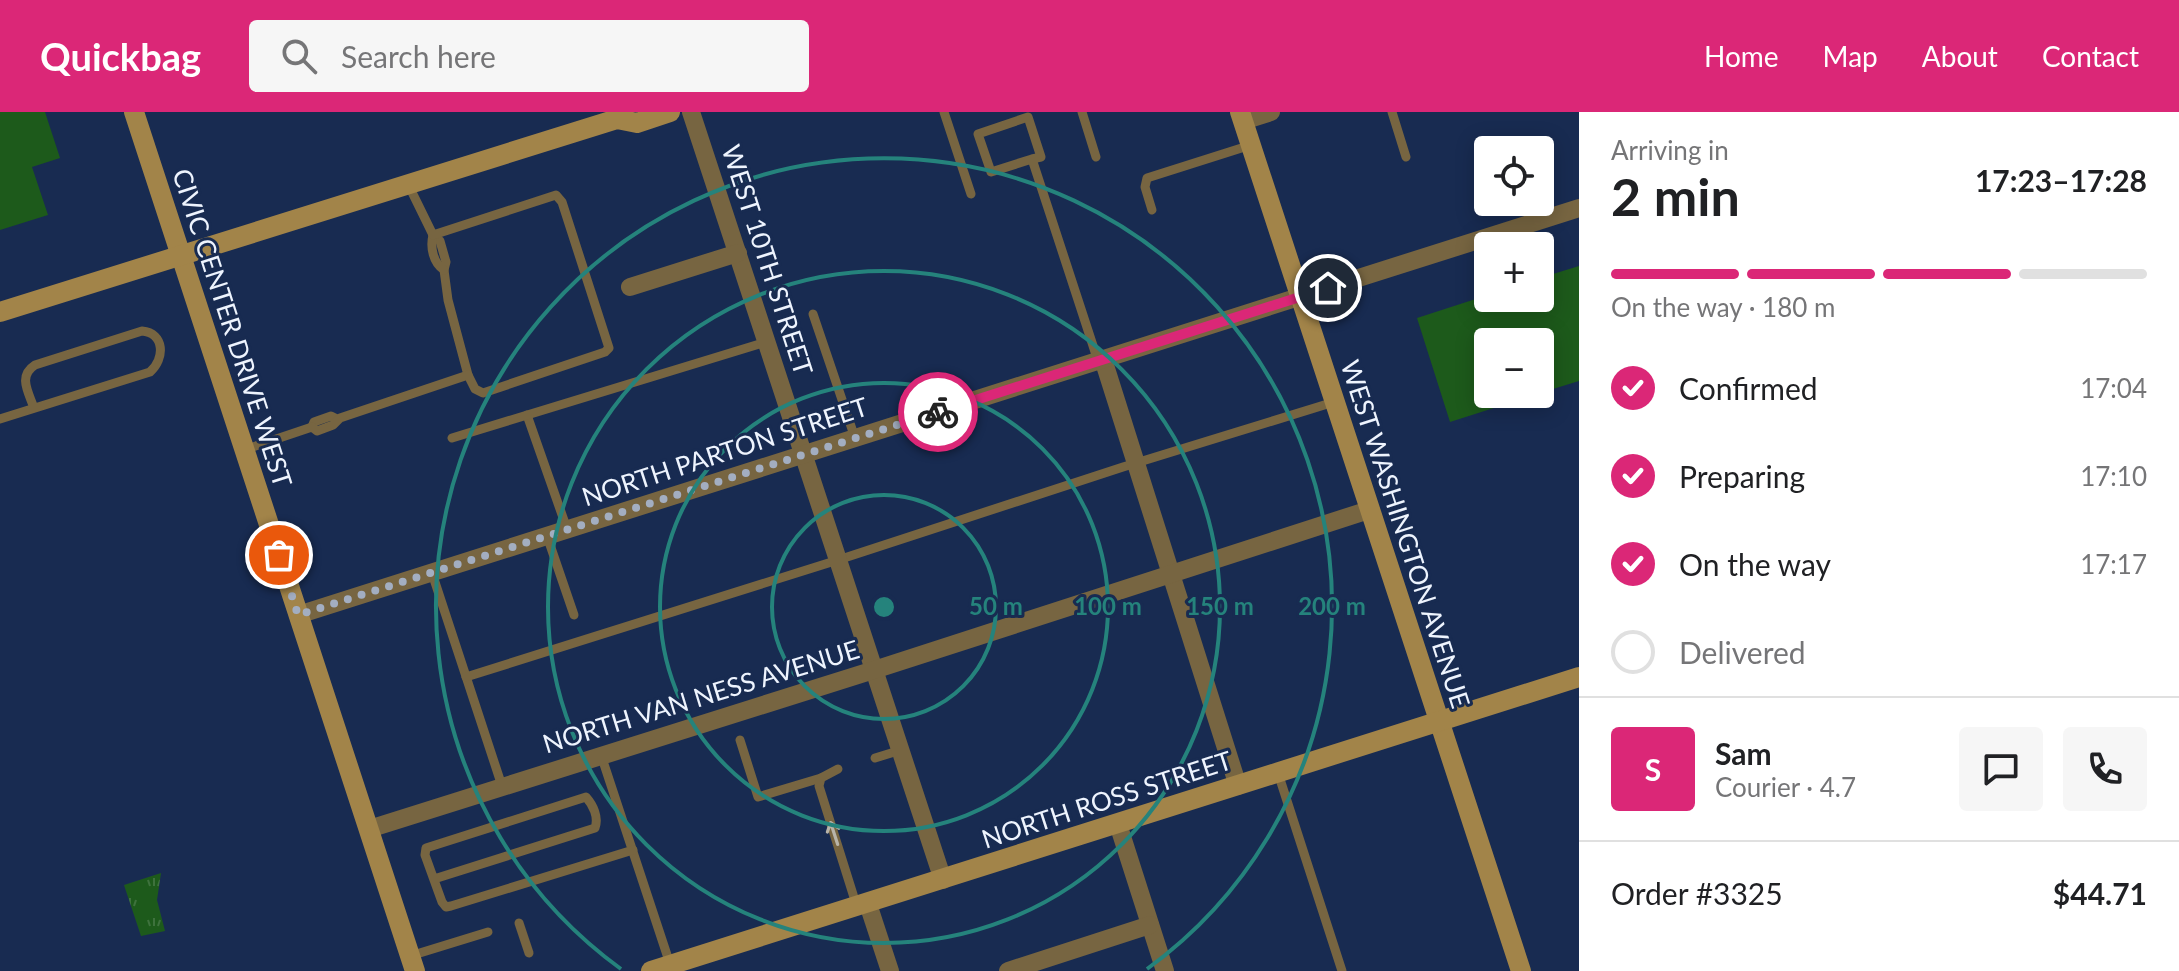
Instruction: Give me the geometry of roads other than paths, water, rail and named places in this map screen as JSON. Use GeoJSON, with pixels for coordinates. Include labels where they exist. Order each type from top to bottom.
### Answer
{"type":"FeatureCollection","features":[{"type":"Feature","properties":{"kind":"street","name":"CIVIC CENTER DRIVE WEST"},"geometry":{"type":"LineString","coordinates":[[134,112],[413,964]]}},
{"type":"Feature","properties":{"kind":"street"},"geometry":{"type":"LineString","coordinates":[[0,312],[619,115],[637,123],[670,112]]}},
{"type":"Feature","properties":{"kind":"street","name":"WEST 10TH STREET"},"geometry":{"type":"LineString","coordinates":[[691,112],[943,880]]}},
{"type":"Feature","properties":{"kind":"street"},"geometry":{"type":"LineString","coordinates":[[1242,116],[1271,112]]}},
{"type":"Feature","properties":{"kind":"street","name":"WEST WASHINGTON AVENUE"},"geometry":{"type":"LineString","coordinates":[[1242,116],[1521,971]]}},
{"type":"Feature","properties":{"kind":"street","name":"NORTH PARTON STREET"},"geometry":{"type":"LineString","coordinates":[[298,615],[1579,208]]}},
{"type":"Feature","properties":{"kind":"street"},"geometry":{"type":"LineString","coordinates":[[630,287],[738,253]]}},
{"type":"Feature","properties":{"kind":"street"},"geometry":{"type":"LineString","coordinates":[[1100,360],[1238,786]]}},
{"type":"Feature","properties":{"kind":"street","name":"NORTH VAN NESS AVENUE"},"geometry":{"type":"LineString","coordinates":[[369,829],[1369,510]]}},
{"type":"Feature","properties":{"kind":"street","name":"NORTH ROSS STREET"},"geometry":{"type":"LineString","coordinates":[[660,968],[1579,677]]}},
{"type":"Feature","properties":{"kind":"street"},"geometry":{"type":"LineString","coordinates":[[1118,824],[1165,971]]}},
{"type":"Feature","properties":{"kind":"street"},"geometry":{"type":"LineString","coordinates":[[862,906],[890,971]]}},
{"type":"Feature","properties":{"kind":"street"},"geometry":{"type":"LineString","coordinates":[[1008,971],[1150,925]]}},
{"type":"Feature","properties":{"kind":"lane"},"geometry":{"type":"LineString","coordinates":[[944,112],[971,194]]}},
{"type":"Feature","properties":{"kind":"lane"},"geometry":{"type":"LineString","coordinates":[[1082,112],[1096,157]]}},
{"type":"Feature","properties":{"kind":"lane"},"geometry":{"type":"LineString","coordinates":[[1392,112],[1406,157]]}},
{"type":"Feature","properties":{"kind":"lane"},"geometry":{"type":"LineString","coordinates":[[1028,117],[1041,157],[1032,159],[991,172],[978,134],[1028,117]]}},
{"type":"Feature","properties":{"kind":"lane"},"geometry":{"type":"LineString","coordinates":[[1152,210],[1145,187],[1147,178],[1251,145]]}},
{"type":"Feature","properties":{"kind":"lane"},"geometry":{"type":"LineString","coordinates":[[1032,159],[1100,360]]}},
{"type":"Feature","properties":{"kind":"lane"},"geometry":{"type":"LineString","coordinates":[[408,183],[433,235],[431,244],[436,263],[444,270],[448,300],[468,375],[475,389],[483,393],[605,352],[609,348],[562,202],[556,195],[433,235]]}},
{"type":"Feature","properties":{"kind":"lane"},"geometry":{"type":"LineString","coordinates":[[813,314],[855,438]]}},
{"type":"Feature","properties":{"kind":"lane"},"geometry":{"type":"LineString","coordinates":[[0,419],[150,372],[161,359],[162,351],[155,336],[142,331],[26,370],[24,378],[34,408]]}},
{"type":"Feature","properties":{"kind":"lane"},"geometry":{"type":"LineString","coordinates":[[452,438],[767,341]]}},
{"type":"Feature","properties":{"kind":"lane"},"geometry":{"type":"LineString","coordinates":[[244,450],[312,427],[314,422],[331,416],[337,419],[468,375]]}},
{"type":"Feature","properties":{"kind":"lane"},"geometry":{"type":"LineString","coordinates":[[466,677],[1334,402]]}},
{"type":"Feature","properties":{"kind":"lane"},"geometry":{"type":"LineString","coordinates":[[527,415],[567,529]]}},
{"type":"Feature","properties":{"kind":"lane"},"geometry":{"type":"LineString","coordinates":[[547,536],[574,615]]}},
{"type":"Feature","properties":{"kind":"lane"},"geometry":{"type":"LineString","coordinates":[[432,573],[502,786]]}},
{"type":"Feature","properties":{"kind":"lane"},"geometry":{"type":"LineString","coordinates":[[740,740],[758,797],[821,778],[838,769]]}},
{"type":"Feature","properties":{"kind":"lane"},"geometry":{"type":"LineString","coordinates":[[875,758],[901,750]]}},
{"type":"Feature","properties":{"kind":"lane"},"geometry":{"type":"LineString","coordinates":[[601,755],[633,850],[660,968]]}},
{"type":"Feature","properties":{"kind":"lane"},"geometry":{"type":"LineString","coordinates":[[1278,773],[1342,971]]}},
{"type":"Feature","properties":{"kind":"lane"},"geometry":{"type":"LineString","coordinates":[[821,778],[819,786],[862,906]]}},
{"type":"Feature","properties":{"kind":"lane"},"geometry":{"type":"LineString","coordinates":[[434,879],[595,828],[597,821],[592,803],[586,797],[430,845],[425,855],[442,902],[446,907],[451,906],[633,850]]}},
{"type":"Feature","properties":{"kind":"lane"},"geometry":{"type":"LineString","coordinates":[[519,923],[529,953]]}},
{"type":"Feature","properties":{"kind":"lane"},"geometry":{"type":"LineString","coordinates":[[413,964],[488,932]]}}]}
